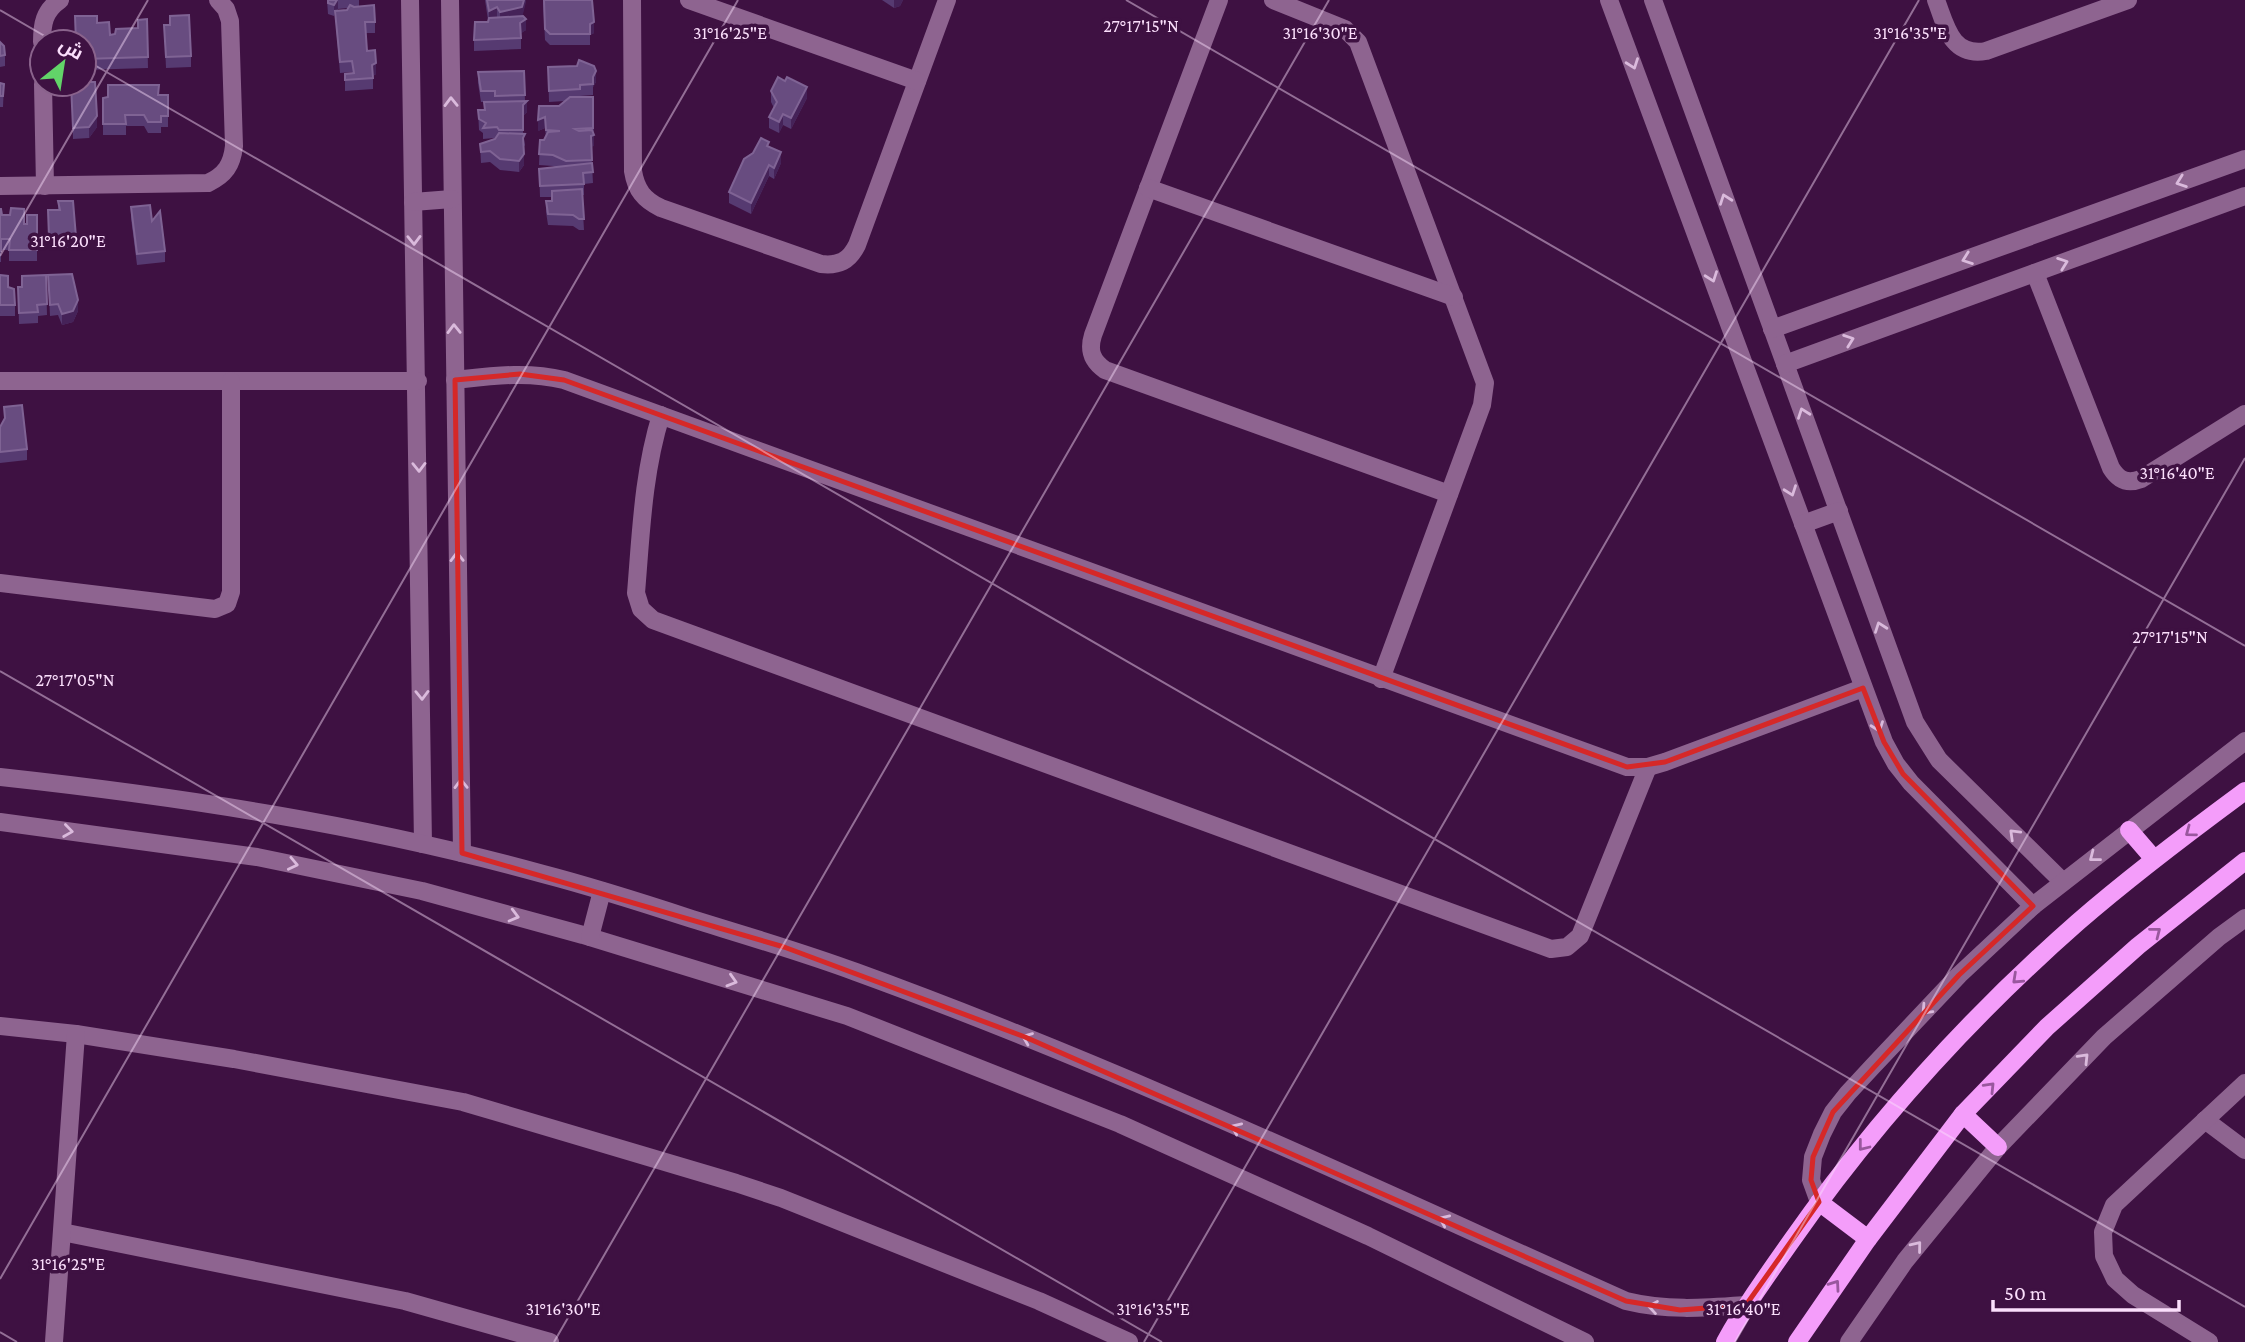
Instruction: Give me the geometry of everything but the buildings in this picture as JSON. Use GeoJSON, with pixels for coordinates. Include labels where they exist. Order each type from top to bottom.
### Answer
{"type":"FeatureCollection","features":[{"type":"Feature","properties":{"kind":"main road"},"geometry":{"type":"LineString","coordinates":[[1725,1342],[1746,1305],[1819,1202],[1872,1134],[1937,1060],[1997,998],[2078,922],[2154,859],[2245,791]]}},
{"type":"Feature","properties":{"kind":"main road"},"geometry":{"type":"LineString","coordinates":[[2129,830],[2154,859]]}},
{"type":"Feature","properties":{"kind":"main road"},"geometry":{"type":"LineString","coordinates":[[1797,1342],[1868,1239],[1963,1114],[2048,1027],[2138,946],[2245,861]]}},
{"type":"Feature","properties":{"kind":"main road"},"geometry":{"type":"LineString","coordinates":[[1963,1114],[1998,1147]]}},
{"type":"Feature","properties":{"kind":"main road"},"geometry":{"type":"LineString","coordinates":[[1819,1202],[1868,1239]]}},
{"type":"Feature","properties":{"kind":"street"},"geometry":{"type":"LineString","coordinates":[[42,28],[52,5],[60,0]]}},
{"type":"Feature","properties":{"kind":"street"},"geometry":{"type":"LineString","coordinates":[[0,186],[208,183],[219,178],[233,158],[234,146],[230,21],[226,9],[218,0]]}},
{"type":"Feature","properties":{"kind":"street"},"geometry":{"type":"LineString","coordinates":[[410,0],[418,381],[423,844]]}},
{"type":"Feature","properties":{"kind":"street"},"geometry":{"type":"LineString","coordinates":[[450,0],[462,853]]}},
{"type":"Feature","properties":{"kind":"street"},"geometry":{"type":"LineString","coordinates":[[632,0],[633,171],[641,194],[650,203],[661,208],[821,264],[832,265],[843,262],[852,255],[857,245],[947,0]]}},
{"type":"Feature","properties":{"kind":"street"},"geometry":{"type":"LineString","coordinates":[[690,0],[918,81]]}},
{"type":"Feature","properties":{"kind":"street"},"geometry":{"type":"LineString","coordinates":[[1219,0],[1090,345],[1091,356],[1096,364],[1105,370],[1450,494]]}},
{"type":"Feature","properties":{"kind":"street"},"geometry":{"type":"LineString","coordinates":[[1273,0],[1345,29],[1358,42],[1483,374],[1485,392],[1482,405],[1381,679]]}},
{"type":"Feature","properties":{"kind":"street"},"geometry":{"type":"LineString","coordinates":[[1609,0],[1884,742],[1903,774],[2034,906]]}},
{"type":"Feature","properties":{"kind":"street"},"geometry":{"type":"LineString","coordinates":[[1653,0],[1915,722],[1924,740],[1950,771],[2063,882]]}},
{"type":"Feature","properties":{"kind":"street"},"geometry":{"type":"LineString","coordinates":[[1936,0],[1950,37],[1957,45],[1976,52],[1986,51],[2128,0]]}},
{"type":"Feature","properties":{"kind":"street"},"geometry":{"type":"LineString","coordinates":[[43,98],[45,186]]}},
{"type":"Feature","properties":{"kind":"street"},"geometry":{"type":"LineString","coordinates":[[1772,329],[2245,159]]}},
{"type":"Feature","properties":{"kind":"street"},"geometry":{"type":"LineString","coordinates":[[1148,188],[1454,297]]}},
{"type":"Feature","properties":{"kind":"street"},"geometry":{"type":"LineString","coordinates":[[1785,364],[2245,196]]}},
{"type":"Feature","properties":{"kind":"street"},"geometry":{"type":"LineString","coordinates":[[413,202],[452,199]]}},
{"type":"Feature","properties":{"kind":"street"},"geometry":{"type":"LineString","coordinates":[[2035,273],[2116,476],[2124,481],[2141,479],[2245,414]]}},
{"type":"Feature","properties":{"kind":"street"},"geometry":{"type":"LineString","coordinates":[[455,380],[520,374],[549,376],[1617,765],[1647,767],[1863,688]]}},
{"type":"Feature","properties":{"kind":"street"},"geometry":{"type":"LineString","coordinates":[[0,381],[418,381]]}},
{"type":"Feature","properties":{"kind":"street"},"geometry":{"type":"LineString","coordinates":[[0,583],[215,609],[227,604],[232,592],[231,381]]}},
{"type":"Feature","properties":{"kind":"street"},"geometry":{"type":"LineString","coordinates":[[661,415],[646,476],[636,593],[641,609],[653,620],[1551,948],[1567,947],[1580,936],[1647,767]]}},
{"type":"Feature","properties":{"kind":"street"},"geometry":{"type":"LineString","coordinates":[[1803,524],[1839,511]]}},
{"type":"Feature","properties":{"kind":"street"},"geometry":{"type":"LineString","coordinates":[[1819,1202],[1811,1181],[1813,1157],[1833,1112],[1848,1093],[1959,975],[2034,906],[2245,741]]}},
{"type":"Feature","properties":{"kind":"street"},"geometry":{"type":"LineString","coordinates":[[0,777],[136,793],[258,812],[423,844],[602,891],[807,955],[1025,1037],[1626,1301],[1680,1310],[1746,1305]]}},
{"type":"Feature","properties":{"kind":"street"},"geometry":{"type":"LineString","coordinates":[[0,822],[257,857],[422,891],[590,937],[846,1016],[1120,1124],[1368,1236],[1585,1342]]}},
{"type":"Feature","properties":{"kind":"street"},"geometry":{"type":"LineString","coordinates":[[590,937],[602,891]]}},
{"type":"Feature","properties":{"kind":"street"},"geometry":{"type":"LineString","coordinates":[[1849,1342],[1905,1261],[1998,1147],[2104,1037],[2219,937],[2245,918]]}},
{"type":"Feature","properties":{"kind":"street"},"geometry":{"type":"LineString","coordinates":[[0,1026],[76,1034],[234,1059],[463,1102],[781,1198],[1039,1301],[1129,1342]]}},
{"type":"Feature","properties":{"kind":"street"},"geometry":{"type":"LineString","coordinates":[[54,1342],[76,1034]]}},
{"type":"Feature","properties":{"kind":"street"},"geometry":{"type":"LineString","coordinates":[[2209,1342],[2133,1295],[2115,1279],[2104,1256],[2103,1231],[2114,1205],[2245,1083]]}},
{"type":"Feature","properties":{"kind":"street"},"geometry":{"type":"LineString","coordinates":[[2204,1120],[2245,1150]]}},
{"type":"Feature","properties":{"kind":"street"},"geometry":{"type":"LineString","coordinates":[[62,1232],[405,1301],[550,1342]]}},
{"type":"Feature","properties":{"kind":"highlighted area"},"geometry":{"type":"Polygon","coordinates":[[[520,374],[564,380],[1627,767],[1665,762],[1863,688],[1884,742],[1903,774],[2033,906],[1959,975],[1833,1112],[1813,1157],[1811,1180],[1819,1202],[1746,1305],[1680,1310],[1626,1301],[1025,1037],[784,947],[462,853],[455,380],[520,374]]]}}]}
